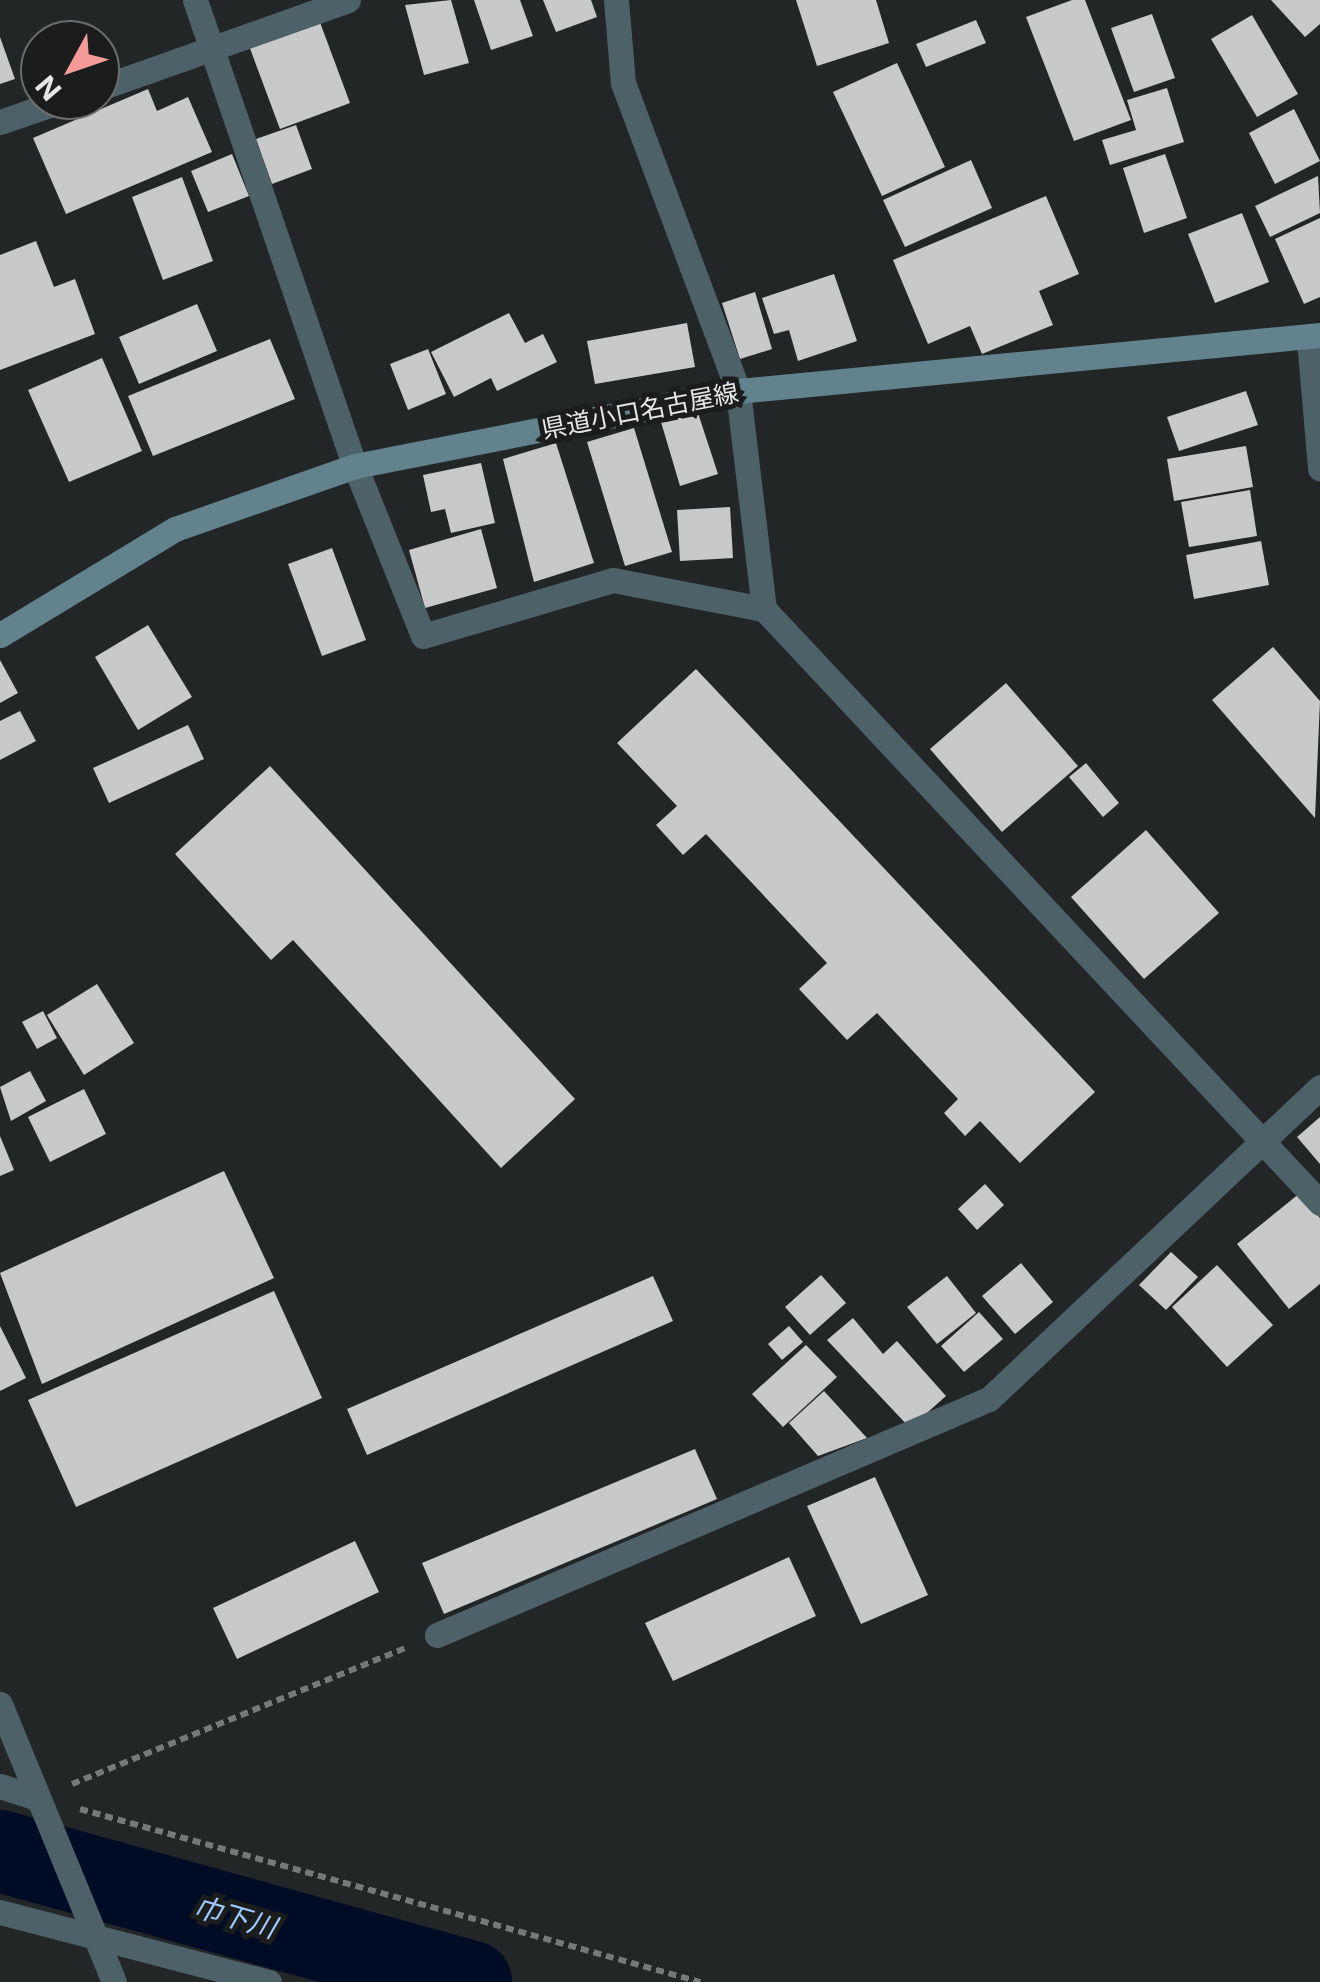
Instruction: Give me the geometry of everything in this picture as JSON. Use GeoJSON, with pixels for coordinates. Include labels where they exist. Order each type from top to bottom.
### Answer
{"type":"FeatureCollection","features":[{"type":"Feature","properties":{"kind":"main road","name":"県道小口名古屋線"},"geometry":{"type":"LineString","coordinates":[[0,635],[175,528],[354,466],[738,391],[1315,337]]}},
{"type":"Feature","properties":{"kind":"street"},"geometry":{"type":"LineString","coordinates":[[195,0],[354,466],[424,636],[612,580],[764,610],[1320,1203]]}},
{"type":"Feature","properties":{"kind":"street"},"geometry":{"type":"LineString","coordinates":[[120,81],[348,0]]}},
{"type":"Feature","properties":{"kind":"street"},"geometry":{"type":"LineString","coordinates":[[616,0],[623,83],[738,391],[764,610]]}},
{"type":"Feature","properties":{"kind":"street"},"geometry":{"type":"LineString","coordinates":[[1315,337],[1320,469]]}},
{"type":"Feature","properties":{"kind":"street"},"geometry":{"type":"LineString","coordinates":[[437,1635],[989,1399],[1320,1087]]}},
{"type":"Feature","properties":{"kind":"street"},"geometry":{"type":"LineString","coordinates":[[0,1704],[114,1982]]}},
{"type":"Feature","properties":{"kind":"street"},"geometry":{"type":"LineString","coordinates":[[0,1786],[38,1798]]}},
{"type":"Feature","properties":{"kind":"street"},"geometry":{"type":"LineString","coordinates":[[0,1912],[268,1982]]}},
{"type":"Feature","properties":{"kind":"path"},"geometry":{"type":"LineString","coordinates":[[38,1798],[437,1635]]}},
{"type":"Feature","properties":{"kind":"path"},"geometry":{"type":"LineString","coordinates":[[38,1798],[700,1982]]}},
{"type":"Feature","properties":{"kind":"building"},"geometry":{"type":"Polygon","coordinates":[[[451,0],[469,63],[424,75],[405,5],[451,0]]]}},
{"type":"Feature","properties":{"kind":"building"},"geometry":{"type":"Polygon","coordinates":[[[474,0],[520,0],[533,36],[491,50],[474,0]]]}},
{"type":"Feature","properties":{"kind":"building"},"geometry":{"type":"Polygon","coordinates":[[[543,0],[591,0],[597,17],[556,32],[543,0]]]}},
{"type":"Feature","properties":{"kind":"building"},"geometry":{"type":"Polygon","coordinates":[[[796,0],[876,0],[889,43],[817,66],[796,0]]]}},
{"type":"Feature","properties":{"kind":"building"},"geometry":{"type":"Polygon","coordinates":[[[1072,0],[1085,0],[1131,120],[1074,141],[1026,17],[1072,0]]]}},
{"type":"Feature","properties":{"kind":"building"},"geometry":{"type":"Polygon","coordinates":[[[1271,0],[1320,0],[1320,24],[1305,37],[1271,0]]]}},
{"type":"Feature","properties":{"kind":"building"},"geometry":{"type":"Polygon","coordinates":[[[1152,14],[1175,78],[1134,92],[1111,28],[1152,14]]]}},
{"type":"Feature","properties":{"kind":"building"},"geometry":{"type":"Polygon","coordinates":[[[1252,15],[1298,94],[1257,117],[1211,39],[1252,15]]]}},
{"type":"Feature","properties":{"kind":"building"},"geometry":{"type":"Polygon","coordinates":[[[318,17],[350,103],[280,129],[248,43],[318,17]]]}},
{"type":"Feature","properties":{"kind":"building"},"geometry":{"type":"Polygon","coordinates":[[[976,20],[986,43],[926,67],[916,44],[976,20]]]}},
{"type":"Feature","properties":{"kind":"building"},"geometry":{"type":"Polygon","coordinates":[[[0,37],[15,79],[0,84],[0,37]]]}},
{"type":"Feature","properties":{"kind":"building"},"geometry":{"type":"Polygon","coordinates":[[[897,63],[945,167],[882,196],[833,92],[897,63]]]}},
{"type":"Feature","properties":{"kind":"building"},"geometry":{"type":"Polygon","coordinates":[[[1167,88],[1184,142],[1110,165],[1102,140],[1136,130],[1127,100],[1167,88]]]}},
{"type":"Feature","properties":{"kind":"building"},"geometry":{"type":"Polygon","coordinates":[[[148,89],[157,111],[188,97],[212,152],[66,214],[33,138],[75,120],[120,120],[120,101],[148,89]]]}},
{"type":"Feature","properties":{"kind":"building"},"geometry":{"type":"Polygon","coordinates":[[[1294,109],[1320,161],[1275,184],[1249,133],[1294,109]]]}},
{"type":"Feature","properties":{"kind":"building"},"geometry":{"type":"Polygon","coordinates":[[[296,125],[312,169],[272,184],[256,139],[296,125]]]}},
{"type":"Feature","properties":{"kind":"building"},"geometry":{"type":"Polygon","coordinates":[[[232,154],[249,196],[208,212],[191,171],[232,154]]]}},
{"type":"Feature","properties":{"kind":"building"},"geometry":{"type":"Polygon","coordinates":[[[1165,154],[1187,218],[1144,233],[1123,168],[1165,154]]]}},
{"type":"Feature","properties":{"kind":"building"},"geometry":{"type":"Polygon","coordinates":[[[971,160],[992,208],[905,247],[883,200],[971,160]]]}},
{"type":"Feature","properties":{"kind":"building"},"geometry":{"type":"Polygon","coordinates":[[[1318,176],[1320,213],[1270,237],[1255,206],[1318,176]]]}},
{"type":"Feature","properties":{"kind":"building"},"geometry":{"type":"Polygon","coordinates":[[[182,177],[213,261],[163,280],[132,197],[182,177]]]}},
{"type":"Feature","properties":{"kind":"building"},"geometry":{"type":"Polygon","coordinates":[[[1046,196],[1079,274],[1039,291],[1053,325],[982,354],[970,326],[928,344],[893,260],[1046,196]]]}},
{"type":"Feature","properties":{"kind":"building"},"geometry":{"type":"Polygon","coordinates":[[[1242,213],[1269,282],[1215,303],[1188,234],[1242,213]]]}},
{"type":"Feature","properties":{"kind":"building"},"geometry":{"type":"Polygon","coordinates":[[[1320,218],[1320,297],[1304,304],[1275,239],[1320,218]]]}},
{"type":"Feature","properties":{"kind":"building"},"geometry":{"type":"Polygon","coordinates":[[[36,241],[54,287],[75,279],[95,334],[0,370],[0,255],[36,241]]]}},
{"type":"Feature","properties":{"kind":"building"},"geometry":{"type":"Polygon","coordinates":[[[834,274],[857,341],[798,361],[789,330],[774,334],[762,298],[834,274]]]}},
{"type":"Feature","properties":{"kind":"building"},"geometry":{"type":"Polygon","coordinates":[[[755,292],[772,349],[740,359],[722,303],[755,292]]]}},
{"type":"Feature","properties":{"kind":"building"},"geometry":{"type":"Polygon","coordinates":[[[197,304],[217,351],[139,384],[119,337],[197,304]]]}},
{"type":"Feature","properties":{"kind":"building"},"geometry":{"type":"Polygon","coordinates":[[[509,313],[525,343],[543,334],[557,362],[497,391],[491,378],[454,397],[431,352],[509,313]]]}},
{"type":"Feature","properties":{"kind":"building"},"geometry":{"type":"Polygon","coordinates":[[[687,323],[695,367],[595,384],[587,341],[687,323]]]}},
{"type":"Feature","properties":{"kind":"building"},"geometry":{"type":"Polygon","coordinates":[[[270,339],[295,399],[153,456],[128,396],[270,339]]]}},
{"type":"Feature","properties":{"kind":"building"},"geometry":{"type":"Polygon","coordinates":[[[428,349],[446,394],[408,410],[390,364],[428,349]]]}},
{"type":"Feature","properties":{"kind":"building"},"geometry":{"type":"Polygon","coordinates":[[[102,358],[142,451],[69,482],[28,390],[102,358]]]}},
{"type":"Feature","properties":{"kind":"building"},"geometry":{"type":"Polygon","coordinates":[[[1246,391],[1258,425],[1179,451],[1167,417],[1246,391]]]}},
{"type":"Feature","properties":{"kind":"building"},"geometry":{"type":"Polygon","coordinates":[[[697,410],[718,474],[680,486],[661,422],[697,410]]]}},
{"type":"Feature","properties":{"kind":"building"},"geometry":{"type":"Polygon","coordinates":[[[634,428],[672,552],[625,566],[587,442],[634,428]]]}},
{"type":"Feature","properties":{"kind":"building"},"geometry":{"type":"Polygon","coordinates":[[[556,443],[594,563],[534,582],[503,459],[556,443]]]}},
{"type":"Feature","properties":{"kind":"building"},"geometry":{"type":"Polygon","coordinates":[[[1246,446],[1253,487],[1174,501],[1167,459],[1246,446]]]}},
{"type":"Feature","properties":{"kind":"building"},"geometry":{"type":"Polygon","coordinates":[[[481,463],[495,523],[451,533],[445,509],[431,512],[423,475],[481,463]]]}},
{"type":"Feature","properties":{"kind":"building"},"geometry":{"type":"Polygon","coordinates":[[[1250,490],[1257,536],[1189,547],[1181,502],[1250,490]]]}},
{"type":"Feature","properties":{"kind":"building"},"geometry":{"type":"Polygon","coordinates":[[[730,507],[733,558],[680,561],[677,510],[730,507]]]}},
{"type":"Feature","properties":{"kind":"building"},"geometry":{"type":"Polygon","coordinates":[[[481,529],[497,588],[425,608],[409,550],[481,529]]]}},
{"type":"Feature","properties":{"kind":"building"},"geometry":{"type":"Polygon","coordinates":[[[1261,541],[1269,585],[1194,599],[1186,555],[1261,541]]]}},
{"type":"Feature","properties":{"kind":"building"},"geometry":{"type":"Polygon","coordinates":[[[332,548],[366,640],[322,656],[288,564],[332,548]]]}},
{"type":"Feature","properties":{"kind":"building"},"geometry":{"type":"Polygon","coordinates":[[[148,625],[192,697],[138,730],[95,657],[148,625]]]}},
{"type":"Feature","properties":{"kind":"building"},"geometry":{"type":"Polygon","coordinates":[[[1273,647],[1320,701],[1315,818],[1212,700],[1273,647]]]}},
{"type":"Feature","properties":{"kind":"building"},"geometry":{"type":"Polygon","coordinates":[[[0,660],[18,693],[0,703],[0,660]]]}},
{"type":"Feature","properties":{"kind":"building"},"geometry":{"type":"Polygon","coordinates":[[[696,669],[1095,1092],[1020,1163],[980,1121],[965,1136],[944,1113],[958,1099],[877,1013],[847,1040],[799,989],[827,963],[706,834],[683,855],[656,825],[677,806],[617,743],[696,669]]]}},
{"type":"Feature","properties":{"kind":"building"},"geometry":{"type":"Polygon","coordinates":[[[1006,683],[1078,766],[1002,832],[930,749],[1006,683]]]}},
{"type":"Feature","properties":{"kind":"building"},"geometry":{"type":"Polygon","coordinates":[[[20,711],[36,741],[0,760],[0,721],[20,711]]]}},
{"type":"Feature","properties":{"kind":"building"},"geometry":{"type":"Polygon","coordinates":[[[188,725],[204,759],[109,803],[93,768],[188,725]]]}},
{"type":"Feature","properties":{"kind":"building"},"geometry":{"type":"Polygon","coordinates":[[[1086,763],[1119,803],[1103,817],[1069,777],[1086,763]]]}},
{"type":"Feature","properties":{"kind":"building"},"geometry":{"type":"Polygon","coordinates":[[[270,766],[575,1099],[501,1168],[293,940],[271,960],[175,854],[270,766]]]}},
{"type":"Feature","properties":{"kind":"building"},"geometry":{"type":"Polygon","coordinates":[[[1146,830],[1219,913],[1144,979],[1071,897],[1146,830]]]}},
{"type":"Feature","properties":{"kind":"building"},"geometry":{"type":"Polygon","coordinates":[[[97,984],[134,1043],[84,1075],[47,1015],[97,984]]]}},
{"type":"Feature","properties":{"kind":"building"},"geometry":{"type":"Polygon","coordinates":[[[43,1011],[57,1038],[37,1049],[22,1022],[43,1011]]]}},
{"type":"Feature","properties":{"kind":"building"},"geometry":{"type":"Polygon","coordinates":[[[30,1071],[46,1101],[11,1121],[0,1087],[30,1071]]]}},
{"type":"Feature","properties":{"kind":"building"},"geometry":{"type":"Polygon","coordinates":[[[84,1089],[106,1134],[50,1162],[28,1117],[84,1089]]]}},
{"type":"Feature","properties":{"kind":"building"},"geometry":{"type":"Polygon","coordinates":[[[1320,1117],[1320,1164],[1297,1137],[1320,1117]]]}},
{"type":"Feature","properties":{"kind":"building"},"geometry":{"type":"Polygon","coordinates":[[[0,1136],[14,1170],[0,1176],[0,1136]]]}},
{"type":"Feature","properties":{"kind":"building"},"geometry":{"type":"Polygon","coordinates":[[[224,1171],[274,1278],[42,1384],[0,1273],[224,1171]]]}},
{"type":"Feature","properties":{"kind":"building"},"geometry":{"type":"Polygon","coordinates":[[[985,1184],[1004,1205],[977,1230],[958,1209],[985,1184]]]}},
{"type":"Feature","properties":{"kind":"building"},"geometry":{"type":"Polygon","coordinates":[[[1300,1193],[1320,1218],[1320,1284],[1289,1309],[1237,1244],[1300,1193]]]}},
{"type":"Feature","properties":{"kind":"building"},"geometry":{"type":"Polygon","coordinates":[[[1171,1252],[1198,1277],[1166,1310],[1139,1285],[1171,1252]]]}},
{"type":"Feature","properties":{"kind":"building"},"geometry":{"type":"Polygon","coordinates":[[[1021,1263],[1053,1302],[1015,1334],[982,1296],[1021,1263]]]}},
{"type":"Feature","properties":{"kind":"building"},"geometry":{"type":"Polygon","coordinates":[[[1217,1265],[1273,1325],[1227,1367],[1172,1307],[1217,1265]]]}},
{"type":"Feature","properties":{"kind":"building"},"geometry":{"type":"Polygon","coordinates":[[[821,1275],[846,1303],[810,1335],[785,1307],[821,1275]]]}},
{"type":"Feature","properties":{"kind":"building"},"geometry":{"type":"Polygon","coordinates":[[[653,1276],[673,1321],[367,1455],[347,1409],[653,1276]]]}},
{"type":"Feature","properties":{"kind":"building"},"geometry":{"type":"Polygon","coordinates":[[[947,1276],[976,1313],[937,1344],[907,1307],[947,1276]]]}},
{"type":"Feature","properties":{"kind":"building"},"geometry":{"type":"Polygon","coordinates":[[[274,1291],[322,1398],[76,1507],[28,1400],[274,1291]]]}},
{"type":"Feature","properties":{"kind":"building"},"geometry":{"type":"Polygon","coordinates":[[[979,1312],[1003,1339],[964,1372],[941,1346],[979,1312]]]}},
{"type":"Feature","properties":{"kind":"building"},"geometry":{"type":"Polygon","coordinates":[[[853,1318],[883,1354],[897,1341],[946,1396],[910,1428],[827,1340],[853,1318]]]}},
{"type":"Feature","properties":{"kind":"building"},"geometry":{"type":"Polygon","coordinates":[[[0,1326],[26,1378],[0,1391],[0,1326]]]}},
{"type":"Feature","properties":{"kind":"building"},"geometry":{"type":"Polygon","coordinates":[[[789,1326],[803,1342],[782,1360],[768,1344],[789,1326]]]}},
{"type":"Feature","properties":{"kind":"building"},"geometry":{"type":"Polygon","coordinates":[[[806,1345],[837,1377],[783,1427],[752,1394],[806,1345]]]}},
{"type":"Feature","properties":{"kind":"building"},"geometry":{"type":"Polygon","coordinates":[[[824,1391],[867,1438],[818,1456],[789,1423],[824,1391]]]}},
{"type":"Feature","properties":{"kind":"building"},"geometry":{"type":"Polygon","coordinates":[[[695,1449],[717,1499],[444,1614],[422,1563],[695,1449]]]}},
{"type":"Feature","properties":{"kind":"building"},"geometry":{"type":"Polygon","coordinates":[[[875,1477],[928,1595],[861,1624],[807,1506],[875,1477]]]}},
{"type":"Feature","properties":{"kind":"building"},"geometry":{"type":"Polygon","coordinates":[[[355,1541],[379,1592],[237,1659],[213,1608],[355,1541]]]}},
{"type":"Feature","properties":{"kind":"building"},"geometry":{"type":"Polygon","coordinates":[[[789,1557],[816,1616],[673,1681],[645,1623],[789,1557]]]}},
{"type":"Feature","properties":{"kind":"waterway","name":"巾下川"},"geometry":{"type":"LineString","coordinates":[[0,1851],[471,1982]]}}]}
